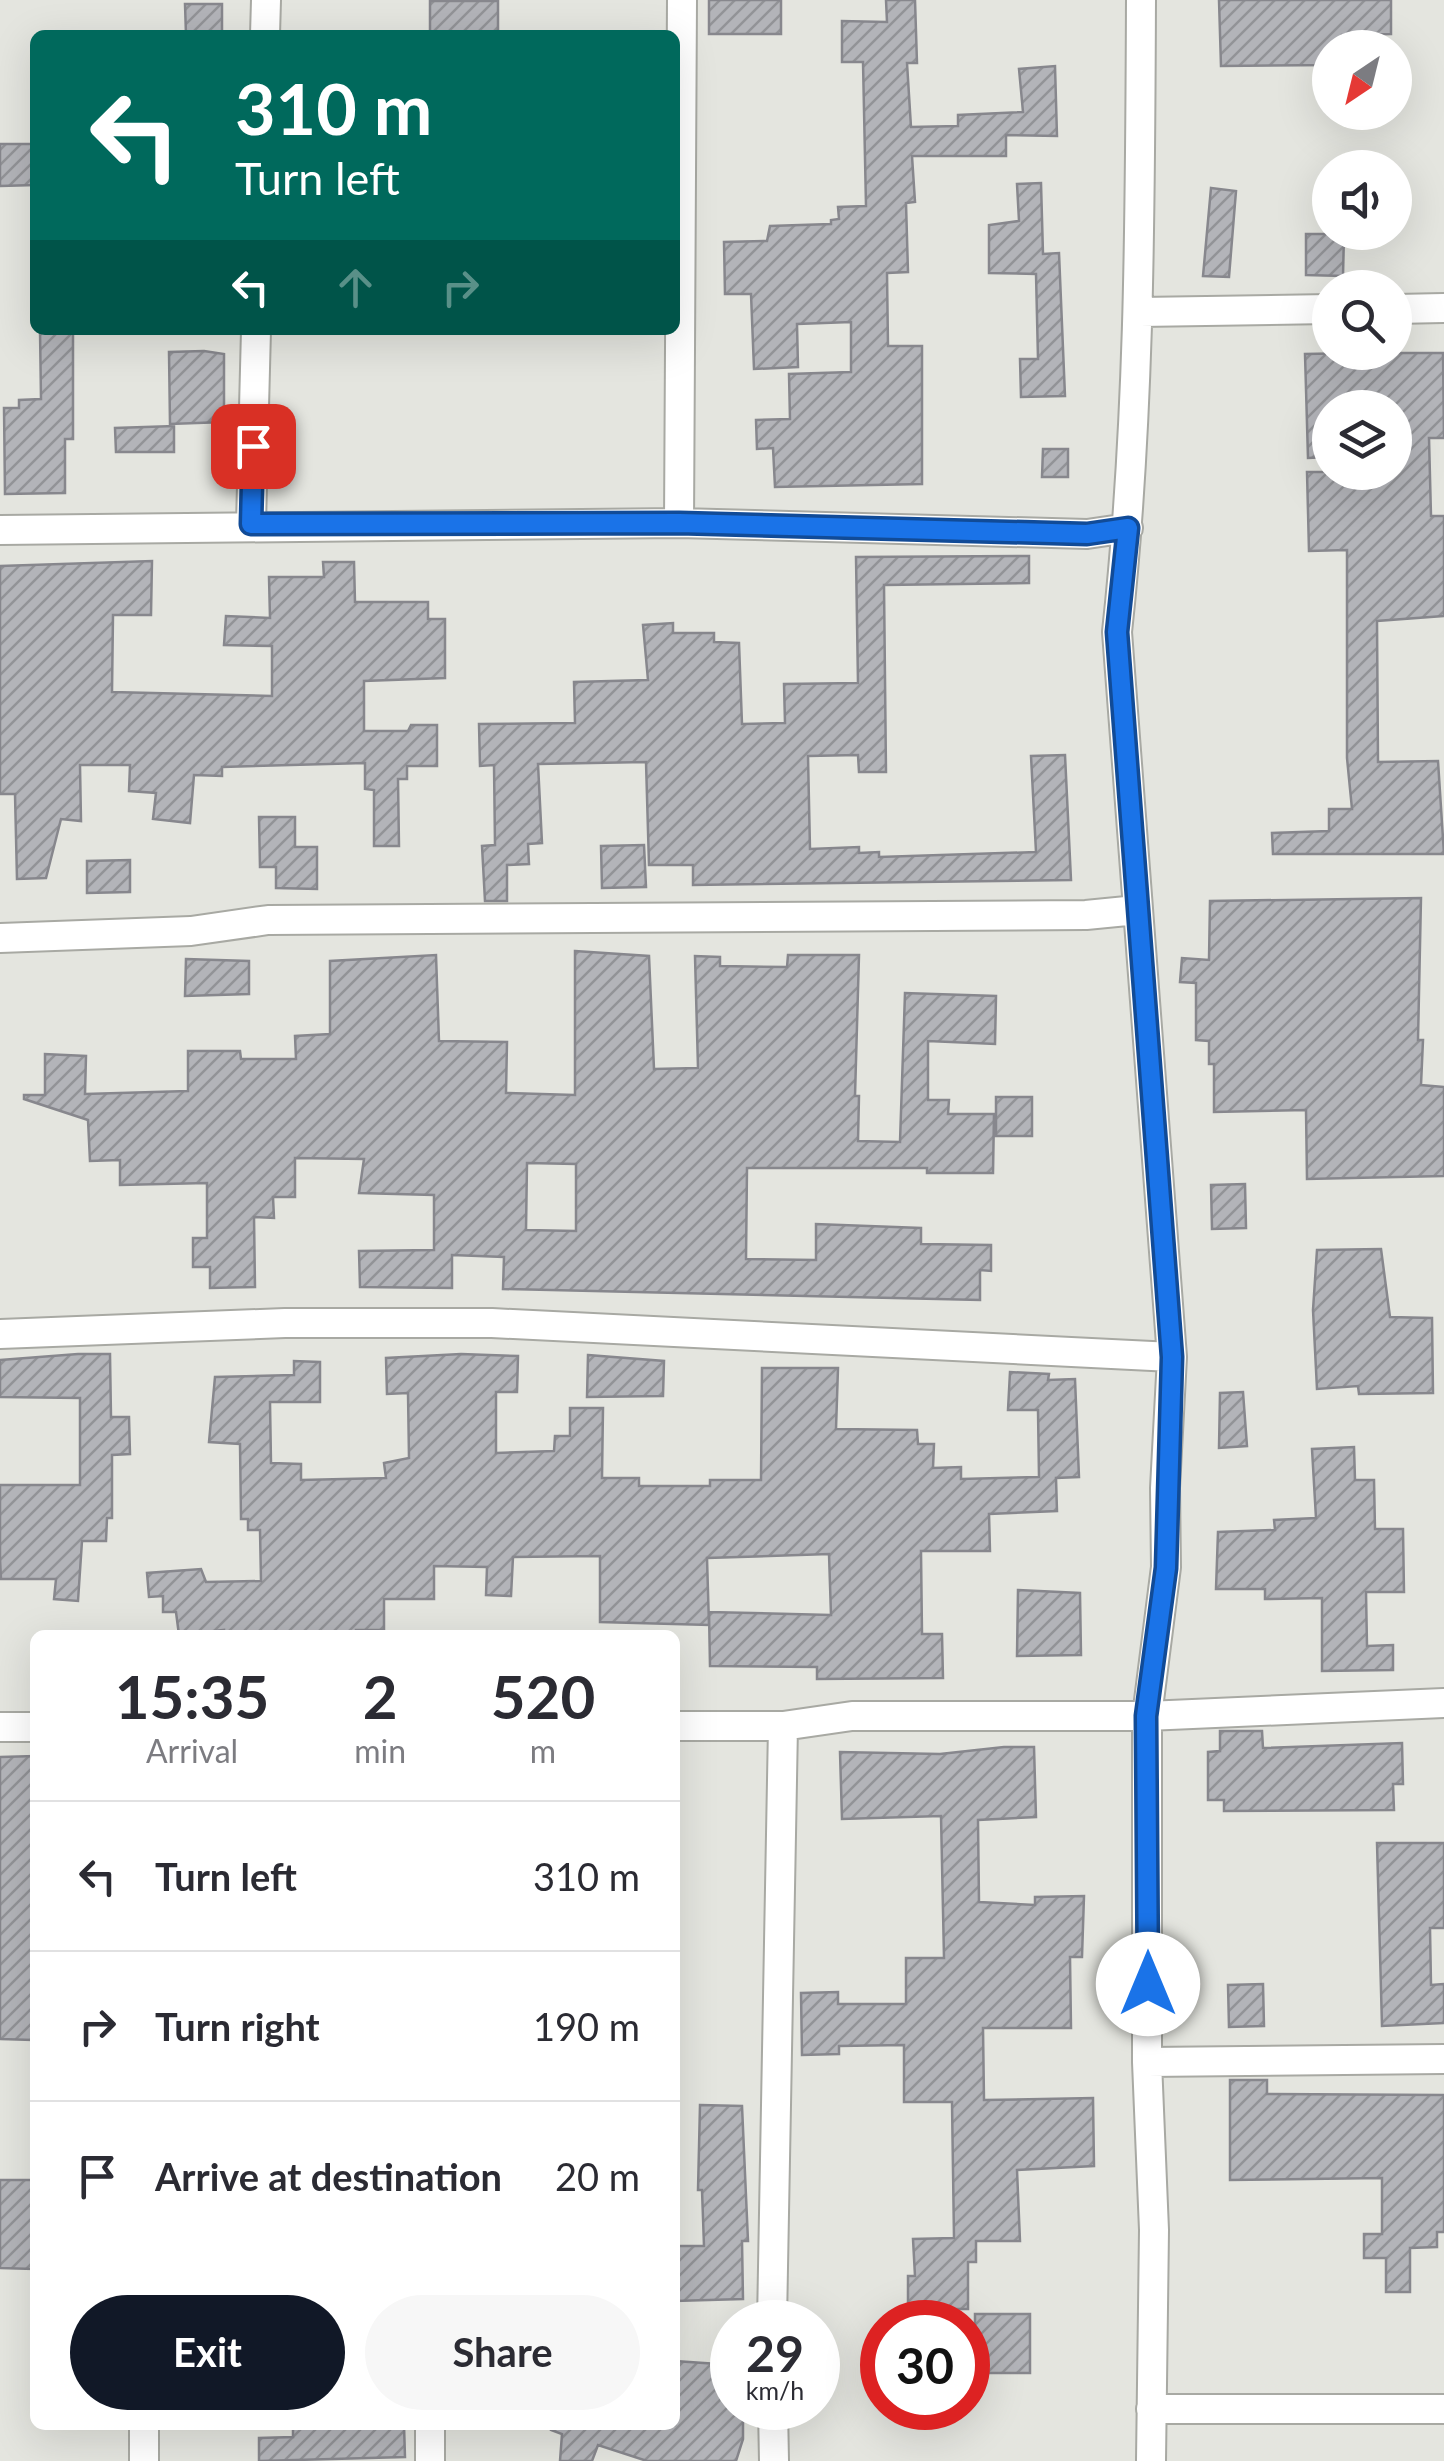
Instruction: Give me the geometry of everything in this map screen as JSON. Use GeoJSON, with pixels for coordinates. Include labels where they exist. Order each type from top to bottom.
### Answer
{"type":"FeatureCollection","features":[{"type":"Feature","properties":{"kind":"street"},"geometry":{"type":"LineString","coordinates":[[264,30],[266,0]]}},
{"type":"Feature","properties":{"kind":"street"},"geometry":{"type":"LineString","coordinates":[[679,523],[682,0]]}},
{"type":"Feature","properties":{"kind":"street"},"geometry":{"type":"LineString","coordinates":[[1141,0],[1140,312],[1128,528],[1117,632],[1172,1357],[1166,1568],[1146,1716],[1148,2062],[1154,2230],[1151,2461]]}},
{"type":"Feature","properties":{"kind":"street"},"geometry":{"type":"LineString","coordinates":[[1412,309],[1444,308]]}},
{"type":"Feature","properties":{"kind":"street"},"geometry":{"type":"LineString","coordinates":[[1140,312],[1312,310]]}},
{"type":"Feature","properties":{"kind":"street"},"geometry":{"type":"LineString","coordinates":[[251,524],[256,335]]}},
{"type":"Feature","properties":{"kind":"street"},"geometry":{"type":"LineString","coordinates":[[0,530],[251,524],[679,523],[1087,534],[1128,528]]}},
{"type":"Feature","properties":{"kind":"street"},"geometry":{"type":"LineString","coordinates":[[0,938],[191,931],[268,920],[1086,914],[1137,910]]}},
{"type":"Feature","properties":{"kind":"street"},"geometry":{"type":"LineString","coordinates":[[0,1334],[285,1323],[492,1323],[1172,1357]]}},
{"type":"Feature","properties":{"kind":"street"},"geometry":{"type":"LineString","coordinates":[[680,1726],[783,1726],[852,1716],[1146,1716],[1444,1703]]}},
{"type":"Feature","properties":{"kind":"street"},"geometry":{"type":"LineString","coordinates":[[772,2300],[783,1726]]}},
{"type":"Feature","properties":{"kind":"street"},"geometry":{"type":"LineString","coordinates":[[0,1727],[30,1728]]}},
{"type":"Feature","properties":{"kind":"street"},"geometry":{"type":"LineString","coordinates":[[1148,2062],[1444,2059]]}},
{"type":"Feature","properties":{"kind":"street"},"geometry":{"type":"LineString","coordinates":[[1151,2408],[1444,2409]]}},
{"type":"Feature","properties":{"kind":"street"},"geometry":{"type":"LineString","coordinates":[[144,2430],[144,2461]]}},
{"type":"Feature","properties":{"kind":"street"},"geometry":{"type":"LineString","coordinates":[[430,2430],[430,2461]]}},
{"type":"Feature","properties":{"kind":"street"},"geometry":{"type":"LineString","coordinates":[[773,2430],[774,2461]]}},
{"type":"Feature","properties":{"kind":"building"},"geometry":{"type":"Polygon","coordinates":[[[709,0],[781,0],[781,34],[709,34],[709,0]]]}},
{"type":"Feature","properties":{"kind":"building"},"geometry":{"type":"Polygon","coordinates":[[[886,0],[915,0],[917,63],[907,63],[911,127],[958,126],[958,115],[1023,112],[1019,69],[1055,66],[1057,136],[1006,135],[1006,156],[912,156],[915,202],[906,203],[908,272],[887,273],[888,346],[922,346],[922,484],[775,487],[773,448],[757,449],[756,420],[790,419],[789,374],[851,372],[851,322],[797,324],[798,367],[754,369],[751,294],[725,294],[724,242],[767,241],[770,226],[831,224],[831,220],[839,219],[838,207],[866,206],[863,62],[842,62],[842,21],[887,22],[886,0]]]}},
{"type":"Feature","properties":{"kind":"building"},"geometry":{"type":"Polygon","coordinates":[[[1219,0],[1391,0],[1391,30],[1312,30],[1312,65],[1221,66],[1219,0]]]}},
{"type":"Feature","properties":{"kind":"building"},"geometry":{"type":"Polygon","coordinates":[[[430,1],[498,1],[498,30],[430,30],[430,1]]]}},
{"type":"Feature","properties":{"kind":"building"},"geometry":{"type":"Polygon","coordinates":[[[185,4],[222,4],[222,30],[186,30],[185,4]]]}},
{"type":"Feature","properties":{"kind":"building"},"geometry":{"type":"Polygon","coordinates":[[[0,144],[30,144],[30,185],[0,186],[0,144]]]}},
{"type":"Feature","properties":{"kind":"building"},"geometry":{"type":"Polygon","coordinates":[[[1041,183],[1043,254],[1059,253],[1065,396],[1021,397],[1020,359],[1038,359],[1036,274],[989,273],[989,225],[1019,221],[1017,184],[1041,183]]]}},
{"type":"Feature","properties":{"kind":"building"},"geometry":{"type":"Polygon","coordinates":[[[1211,188],[1236,191],[1229,277],[1203,276],[1211,188]]]}},
{"type":"Feature","properties":{"kind":"building"},"geometry":{"type":"Polygon","coordinates":[[[1306,234],[1312,234],[1312,250],[1344,250],[1343,270],[1312,270],[1312,275],[1306,275],[1306,234]]]}},
{"type":"Feature","properties":{"kind":"building"},"geometry":{"type":"Polygon","coordinates":[[[40,335],[73,335],[73,439],[65,439],[65,493],[5,494],[4,408],[19,408],[19,400],[41,399],[40,335]]]}},
{"type":"Feature","properties":{"kind":"building"},"geometry":{"type":"Polygon","coordinates":[[[169,352],[224,354],[224,422],[170,424],[169,352]]]}},
{"type":"Feature","properties":{"kind":"building"},"geometry":{"type":"Polygon","coordinates":[[[1412,353],[1443,353],[1444,438],[1429,438],[1431,516],[1444,516],[1444,616],[1377,621],[1378,762],[1438,761],[1444,854],[1273,854],[1272,833],[1329,831],[1329,809],[1352,809],[1347,758],[1347,550],[1309,551],[1307,472],[1312,472],[1312,490],[1412,490],[1412,390],[1312,390],[1312,458],[1308,458],[1305,354],[1312,354],[1312,370],[1412,370],[1412,353]]]}},
{"type":"Feature","properties":{"kind":"building"},"geometry":{"type":"Polygon","coordinates":[[[174,426],[174,452],[116,452],[115,428],[174,426]]]}},
{"type":"Feature","properties":{"kind":"building"},"geometry":{"type":"Polygon","coordinates":[[[1043,449],[1068,449],[1068,477],[1042,477],[1043,449]]]}},
{"type":"Feature","properties":{"kind":"building"},"geometry":{"type":"Polygon","coordinates":[[[1029,556],[1029,583],[884,585],[886,772],[859,772],[858,755],[808,756],[810,849],[859,847],[859,853],[879,852],[879,857],[1036,852],[1031,756],[1065,755],[1071,880],[693,885],[693,865],[649,865],[646,762],[538,764],[542,843],[528,844],[529,864],[507,865],[507,901],[485,901],[482,846],[495,845],[494,765],[480,766],[479,724],[575,723],[574,682],[648,680],[643,625],[673,623],[673,633],[714,633],[714,642],[739,643],[742,724],[785,723],[784,684],[858,683],[856,557],[1029,556]]]}},
{"type":"Feature","properties":{"kind":"building"},"geometry":{"type":"Polygon","coordinates":[[[152,561],[151,615],[113,615],[112,692],[272,696],[272,646],[224,645],[226,616],[270,618],[269,577],[324,577],[323,562],[354,562],[355,602],[428,602],[428,619],[445,619],[445,678],[364,681],[364,731],[408,731],[411,725],[437,725],[437,766],[407,766],[407,779],[398,779],[399,846],[374,846],[374,790],[365,789],[365,763],[222,767],[222,776],[194,775],[190,823],[153,819],[156,793],[129,791],[130,765],[80,765],[81,821],[61,819],[46,878],[17,879],[15,794],[0,794],[0,566],[152,561]]]}},
{"type":"Feature","properties":{"kind":"building"},"geometry":{"type":"Polygon","coordinates":[[[259,817],[295,817],[295,847],[317,847],[317,889],[276,888],[276,867],[260,867],[259,817]]]}},
{"type":"Feature","properties":{"kind":"building"},"geometry":{"type":"Polygon","coordinates":[[[644,845],[646,887],[602,888],[601,846],[644,845]]]}},
{"type":"Feature","properties":{"kind":"building"},"geometry":{"type":"Polygon","coordinates":[[[130,860],[130,892],[87,893],[87,861],[130,860]]]}},
{"type":"Feature","properties":{"kind":"building"},"geometry":{"type":"Polygon","coordinates":[[[1421,898],[1418,1040],[1423,1040],[1421,1085],[1444,1087],[1444,1176],[1307,1179],[1306,1110],[1214,1112],[1214,1064],[1209,1064],[1209,1041],[1196,1040],[1196,983],[1180,982],[1182,958],[1209,960],[1210,901],[1421,898]]]}},
{"type":"Feature","properties":{"kind":"building"},"geometry":{"type":"Polygon","coordinates":[[[575,951],[649,956],[654,1069],[698,1068],[695,956],[720,957],[720,966],[787,967],[788,955],[859,955],[855,1096],[859,1096],[858,1141],[900,1142],[905,993],[996,996],[995,1044],[928,1041],[928,1100],[949,1100],[948,1114],[994,1114],[993,1173],[927,1173],[927,1168],[747,1168],[746,1259],[816,1260],[816,1224],[921,1228],[921,1244],[991,1245],[991,1271],[980,1270],[980,1300],[503,1289],[504,1257],[452,1255],[452,1288],[360,1287],[359,1251],[434,1250],[434,1195],[359,1193],[364,1159],[295,1158],[295,1197],[273,1197],[274,1218],[254,1217],[255,1287],[210,1288],[210,1267],[193,1267],[193,1238],[207,1238],[207,1183],[120,1185],[120,1160],[90,1161],[88,1120],[24,1099],[24,1095],[45,1095],[45,1054],[86,1056],[85,1094],[188,1091],[188,1051],[240,1051],[241,1059],[296,1059],[295,1036],[330,1034],[330,961],[436,955],[439,1041],[507,1042],[506,1093],[575,1095],[575,951]],[[527,1163],[526,1230],[576,1231],[576,1164],[527,1163]]]}},
{"type":"Feature","properties":{"kind":"building"},"geometry":{"type":"Polygon","coordinates":[[[186,959],[249,961],[249,994],[185,996],[186,959]]]}},
{"type":"Feature","properties":{"kind":"building"},"geometry":{"type":"Polygon","coordinates":[[[996,1097],[1032,1097],[1032,1136],[996,1136],[996,1097]]]}},
{"type":"Feature","properties":{"kind":"building"},"geometry":{"type":"Polygon","coordinates":[[[1245,1184],[1246,1228],[1212,1229],[1211,1185],[1245,1184]]]}},
{"type":"Feature","properties":{"kind":"building"},"geometry":{"type":"Polygon","coordinates":[[[1381,1249],[1390,1317],[1432,1318],[1433,1393],[1359,1394],[1358,1386],[1317,1389],[1313,1310],[1317,1250],[1381,1249]]]}},
{"type":"Feature","properties":{"kind":"building"},"geometry":{"type":"Polygon","coordinates":[[[110,1354],[111,1417],[129,1417],[130,1454],[112,1455],[112,1518],[107,1518],[106,1541],[82,1541],[78,1601],[54,1599],[56,1579],[1,1579],[0,1485],[80,1485],[80,1398],[0,1397],[0,1360],[110,1354]]]}},
{"type":"Feature","properties":{"kind":"building"},"geometry":{"type":"Polygon","coordinates":[[[588,1355],[664,1361],[663,1396],[587,1397],[588,1355]]]}},
{"type":"Feature","properties":{"kind":"building"},"geometry":{"type":"Polygon","coordinates":[[[518,1356],[517,1392],[496,1392],[496,1453],[554,1451],[555,1436],[570,1436],[570,1408],[603,1408],[602,1478],[639,1478],[639,1486],[710,1486],[710,1480],[761,1480],[762,1368],[838,1368],[836,1429],[917,1430],[918,1444],[934,1444],[933,1468],[961,1467],[961,1479],[1039,1477],[1038,1410],[1008,1410],[1010,1372],[1049,1374],[1048,1380],[1075,1379],[1079,1477],[1056,1478],[1057,1511],[989,1514],[990,1551],[921,1551],[922,1634],[942,1634],[943,1678],[817,1679],[817,1667],[710,1666],[709,1612],[831,1615],[829,1554],[707,1558],[709,1625],[600,1622],[600,1556],[513,1557],[511,1596],[486,1595],[487,1567],[434,1566],[434,1599],[384,1599],[384,1630],[178,1630],[176,1612],[163,1612],[163,1596],[149,1597],[147,1573],[201,1569],[206,1582],[261,1581],[260,1530],[248,1530],[248,1519],[241,1519],[240,1444],[209,1442],[215,1377],[294,1375],[294,1361],[320,1362],[320,1402],[270,1402],[271,1463],[301,1464],[301,1480],[386,1478],[384,1463],[409,1458],[408,1393],[387,1394],[386,1358],[518,1356]]]}},
{"type":"Feature","properties":{"kind":"building"},"geometry":{"type":"Polygon","coordinates":[[[1243,1392],[1247,1446],[1219,1448],[1220,1393],[1243,1392]]]}},
{"type":"Feature","properties":{"kind":"building"},"geometry":{"type":"Polygon","coordinates":[[[1354,1447],[1355,1480],[1374,1480],[1375,1529],[1403,1529],[1404,1592],[1366,1592],[1367,1646],[1393,1645],[1393,1670],[1322,1671],[1322,1598],[1265,1599],[1265,1589],[1216,1589],[1218,1532],[1275,1530],[1274,1520],[1316,1518],[1312,1449],[1354,1447]]]}},
{"type":"Feature","properties":{"kind":"building"},"geometry":{"type":"Polygon","coordinates":[[[1018,1590],[1080,1593],[1081,1655],[1017,1656],[1018,1590]]]}},
{"type":"Feature","properties":{"kind":"building"},"geometry":{"type":"Polygon","coordinates":[[[1220,1731],[1262,1731],[1263,1748],[1402,1743],[1403,1784],[1393,1784],[1394,1810],[1224,1811],[1224,1800],[1208,1800],[1208,1752],[1220,1751],[1220,1731]]]}},
{"type":"Feature","properties":{"kind":"building"},"geometry":{"type":"Polygon","coordinates":[[[1034,1747],[1036,1817],[978,1820],[979,1902],[1035,1905],[1035,1897],[1084,1896],[1082,1957],[1070,1957],[1071,2028],[983,2028],[984,2100],[1093,2098],[1094,2166],[1017,2170],[1020,2241],[976,2241],[976,2262],[968,2262],[968,2300],[908,2300],[908,2276],[915,2276],[913,2239],[954,2238],[952,2102],[904,2102],[904,2045],[839,2046],[839,2054],[802,2055],[801,1993],[838,1992],[838,2004],[906,2004],[906,1958],[944,1958],[941,1816],[842,1819],[840,1752],[940,1754],[1034,1747]]]}},
{"type":"Feature","properties":{"kind":"building"},"geometry":{"type":"Polygon","coordinates":[[[30,1756],[30,2040],[0,2039],[0,1757],[30,1756]]]}},
{"type":"Feature","properties":{"kind":"building"},"geometry":{"type":"Polygon","coordinates":[[[1377,1843],[1444,1843],[1444,1928],[1430,1928],[1431,1985],[1444,1984],[1444,2023],[1382,2026],[1377,1843]]]}},
{"type":"Feature","properties":{"kind":"building"},"geometry":{"type":"Polygon","coordinates":[[[1263,1984],[1264,2026],[1229,2027],[1228,1985],[1263,1984]]]}},
{"type":"Feature","properties":{"kind":"building"},"geometry":{"type":"Polygon","coordinates":[[[1230,2080],[1267,2080],[1267,2094],[1444,2095],[1444,2232],[1437,2232],[1437,2247],[1410,2248],[1410,2292],[1386,2292],[1386,2258],[1364,2258],[1364,2234],[1382,2234],[1382,2178],[1230,2180],[1230,2080]]]}},
{"type":"Feature","properties":{"kind":"building"},"geometry":{"type":"Polygon","coordinates":[[[700,2105],[742,2106],[748,2241],[742,2241],[743,2299],[680,2301],[680,2246],[704,2246],[702,2190],[698,2190],[700,2105]]]}},
{"type":"Feature","properties":{"kind":"building"},"geometry":{"type":"Polygon","coordinates":[[[0,2180],[30,2180],[30,2269],[0,2268],[0,2180]]]}},
{"type":"Feature","properties":{"kind":"building"},"geometry":{"type":"Polygon","coordinates":[[[990,2314],[1030,2314],[1030,2373],[990,2373],[990,2314]]]}},
{"type":"Feature","properties":{"kind":"building"},"geometry":{"type":"Polygon","coordinates":[[[680,2361],[710,2363],[710,2430],[743,2430],[736,2461],[647,2461],[598,2445],[592,2461],[560,2461],[562,2434],[551,2430],[680,2430],[680,2361]]]}},
{"type":"Feature","properties":{"kind":"building"},"geometry":{"type":"Polygon","coordinates":[[[293,2430],[404,2430],[405,2457],[259,2461],[259,2438],[293,2437],[293,2430]]]}},
{"type":"Feature","properties":{"kind":"route"},"geometry":{"type":"LineString","coordinates":[[253,446],[251,524],[679,523],[1087,534],[1128,528],[1117,632],[1172,1357],[1165,1488],[1166,1568],[1146,1716],[1148,1984]]}}]}
